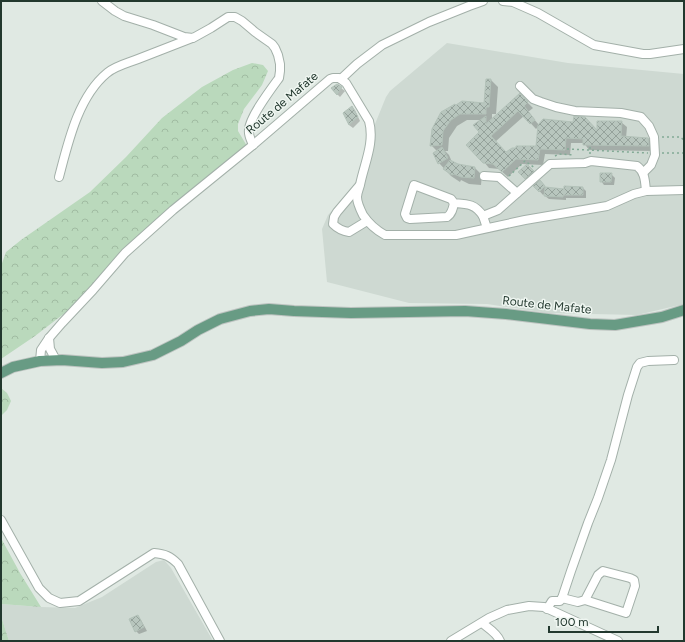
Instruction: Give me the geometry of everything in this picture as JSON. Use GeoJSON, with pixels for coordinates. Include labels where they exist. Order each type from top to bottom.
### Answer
{"type":"FeatureCollection","features":[{"type":"Feature","properties":{"kind":"main road","name":"Route de Mafate"},"geometry":{"type":"LineString","coordinates":[[1,373],[13,367],[40,361],[56,360],[102,363],[123,362],[136,359],[153,354],[181,341],[198,330],[220,319],[250,311],[269,309],[351,313],[465,311],[506,314],[590,324],[615,325],[662,317],[684,310]]}},
{"type":"Feature","properties":{"kind":"street"},"geometry":{"type":"LineString","coordinates":[[102,1],[124,16],[184,37],[193,38]]}},
{"type":"Feature","properties":{"kind":"street"},"geometry":{"type":"LineString","coordinates":[[484,1],[429,22],[382,45],[362,60],[341,79],[369,122],[370,126],[372,138],[357,198],[360,208],[367,221],[377,231],[385,235],[456,235],[525,220],[607,206],[634,194],[646,191],[684,190]]}},
{"type":"Feature","properties":{"kind":"street"},"geometry":{"type":"LineString","coordinates":[[503,1],[513,2],[538,13],[588,42],[598,46],[643,54],[684,49]]}},
{"type":"Feature","properties":{"kind":"street"},"geometry":{"type":"LineString","coordinates":[[59,177],[65,153],[80,112],[89,94],[108,72],[119,66],[193,38],[212,28],[228,17],[235,17],[242,21],[272,44],[276,48],[280,64],[279,78],[249,125],[248,132],[253,145]]}},
{"type":"Feature","properties":{"kind":"street","name":"Route de Mafate"},"geometry":{"type":"LineString","coordinates":[[40,361],[41,350],[49,338],[94,290],[125,253],[173,210],[253,145],[330,79],[337,77],[341,79]]}},
{"type":"Feature","properties":{"kind":"street"},"geometry":{"type":"LineString","coordinates":[[520,86],[533,99],[556,107],[575,111],[621,113],[641,117],[649,126],[654,137],[655,153],[651,165],[643,173]]}},
{"type":"Feature","properties":{"kind":"street"},"geometry":{"type":"LineString","coordinates":[[482,216],[498,210],[550,164],[585,163],[591,161],[633,164],[641,169],[643,173],[646,191]]}},
{"type":"Feature","properties":{"kind":"street"},"geometry":{"type":"LineString","coordinates":[[484,176],[499,178],[517,193]]}},
{"type":"Feature","properties":{"kind":"street"},"geometry":{"type":"LineString","coordinates":[[360,186],[337,212],[334,217],[333,224],[342,231],[349,232],[367,221]]}},
{"type":"Feature","properties":{"kind":"street"},"geometry":{"type":"LineString","coordinates":[[454,203],[451,213],[447,217],[410,220],[405,214],[414,186],[451,199],[454,203],[468,204],[478,209],[487,228]]}},
{"type":"Feature","properties":{"kind":"street"},"geometry":{"type":"LineString","coordinates":[[49,338],[50,349],[56,360]]}},
{"type":"Feature","properties":{"kind":"street"},"geometry":{"type":"LineString","coordinates":[[548,609],[552,601],[560,601],[562,598],[611,460],[637,366],[640,363],[648,361],[674,360]]}},
{"type":"Feature","properties":{"kind":"street"},"geometry":{"type":"LineString","coordinates":[[1,520],[39,588],[49,598],[60,604],[79,601],[154,553],[171,557],[178,564],[220,641]]}},
{"type":"Feature","properties":{"kind":"street"},"geometry":{"type":"LineString","coordinates":[[562,598],[578,602],[585,600],[626,613],[635,586],[634,580],[603,571],[598,575],[585,600]]}},
{"type":"Feature","properties":{"kind":"street"},"geometry":{"type":"LineString","coordinates":[[451,641],[489,618],[507,610],[529,606],[544,607],[618,641]]}},
{"type":"Feature","properties":{"kind":"street"},"geometry":{"type":"LineString","coordinates":[[482,623],[492,631],[500,641]]}},
{"type":"Feature","properties":{"kind":"path"},"geometry":{"type":"LineString","coordinates":[[654,137],[680,138],[684,140]]}},
{"type":"Feature","properties":{"kind":"path"},"geometry":{"type":"LineString","coordinates":[[567,149],[684,153]]}},
{"type":"Feature","properties":{"kind":"shaded area"},"geometry":{"type":"Polygon","coordinates":[[[447,43],[568,63],[684,74],[684,304],[637,315],[548,313],[487,304],[409,303],[327,282],[322,229],[328,215],[366,174],[375,124],[386,97],[390,91],[447,43]]]}},
{"type":"Feature","properties":{"kind":"shaded area"},"geometry":{"type":"Polygon","coordinates":[[[164,560],[171,568],[213,641],[9,641],[1,616],[1,604],[75,608],[102,597],[156,562],[164,560]]]}},
{"type":"Feature","properties":{"kind":"green space"},"geometry":{"type":"Polygon","coordinates":[[[252,63],[263,65],[268,71],[262,85],[244,109],[238,124],[238,131],[247,146],[160,217],[70,309],[35,336],[1,359],[1,266],[6,252],[90,192],[126,157],[162,118],[202,87],[233,70],[252,63]]]}},
{"type":"Feature","properties":{"kind":"green space"},"geometry":{"type":"Polygon","coordinates":[[[1,388],[7,393],[11,401],[7,410],[1,416],[1,388]]]}},
{"type":"Feature","properties":{"kind":"green space"},"geometry":{"type":"Polygon","coordinates":[[[1,538],[20,573],[41,607],[1,604],[1,538]]]}},
{"type":"Feature","properties":{"kind":"green space"},"geometry":{"type":"Polygon","coordinates":[[[1,616],[9,641],[1,641],[1,616]]]}},
{"type":"Feature","properties":{"kind":"building"},"geometry":{"type":"Polygon","coordinates":[[[486,79],[491,79],[489,107],[486,107],[486,114],[460,114],[451,120],[443,131],[442,145],[430,146],[432,129],[441,112],[462,101],[484,103],[486,79]]]}},
{"type":"Feature","properties":{"kind":"building"},"geometry":{"type":"Polygon","coordinates":[[[337,84],[342,87],[337,95],[331,88],[337,84]]]}},
{"type":"Feature","properties":{"kind":"building"},"geometry":{"type":"Polygon","coordinates":[[[520,93],[528,102],[524,106],[535,120],[530,124],[518,111],[491,136],[506,152],[512,148],[516,148],[516,146],[536,146],[538,125],[543,119],[573,122],[574,116],[585,117],[597,130],[597,121],[622,121],[621,136],[648,138],[649,146],[583,145],[583,139],[566,138],[565,150],[540,149],[538,160],[516,159],[502,172],[493,164],[483,163],[466,145],[479,132],[473,125],[486,116],[486,124],[520,93]]]}},
{"type":"Feature","properties":{"kind":"building"},"geometry":{"type":"Polygon","coordinates":[[[352,106],[358,117],[349,125],[343,113],[352,106]]]}},
{"type":"Feature","properties":{"kind":"building"},"geometry":{"type":"Polygon","coordinates":[[[442,147],[448,158],[438,164],[433,153],[442,147]]]}},
{"type":"Feature","properties":{"kind":"building"},"geometry":{"type":"Polygon","coordinates":[[[450,160],[458,164],[475,167],[474,178],[461,177],[454,174],[452,175],[443,169],[450,160]]]}},
{"type":"Feature","properties":{"kind":"building"},"geometry":{"type":"Polygon","coordinates":[[[527,164],[534,171],[525,179],[518,172],[527,164]]]}},
{"type":"Feature","properties":{"kind":"building"},"geometry":{"type":"Polygon","coordinates":[[[600,173],[612,173],[611,182],[600,182],[600,173]]]}},
{"type":"Feature","properties":{"kind":"building"},"geometry":{"type":"Polygon","coordinates":[[[540,180],[545,186],[539,192],[533,186],[540,180]]]}},
{"type":"Feature","properties":{"kind":"building"},"geometry":{"type":"Polygon","coordinates":[[[564,186],[583,187],[583,195],[563,195],[563,197],[544,196],[545,187],[564,189],[564,186]]]}},
{"type":"Feature","properties":{"kind":"building"},"geometry":{"type":"Polygon","coordinates":[[[138,615],[144,627],[135,632],[129,619],[138,615]]]}}]}
